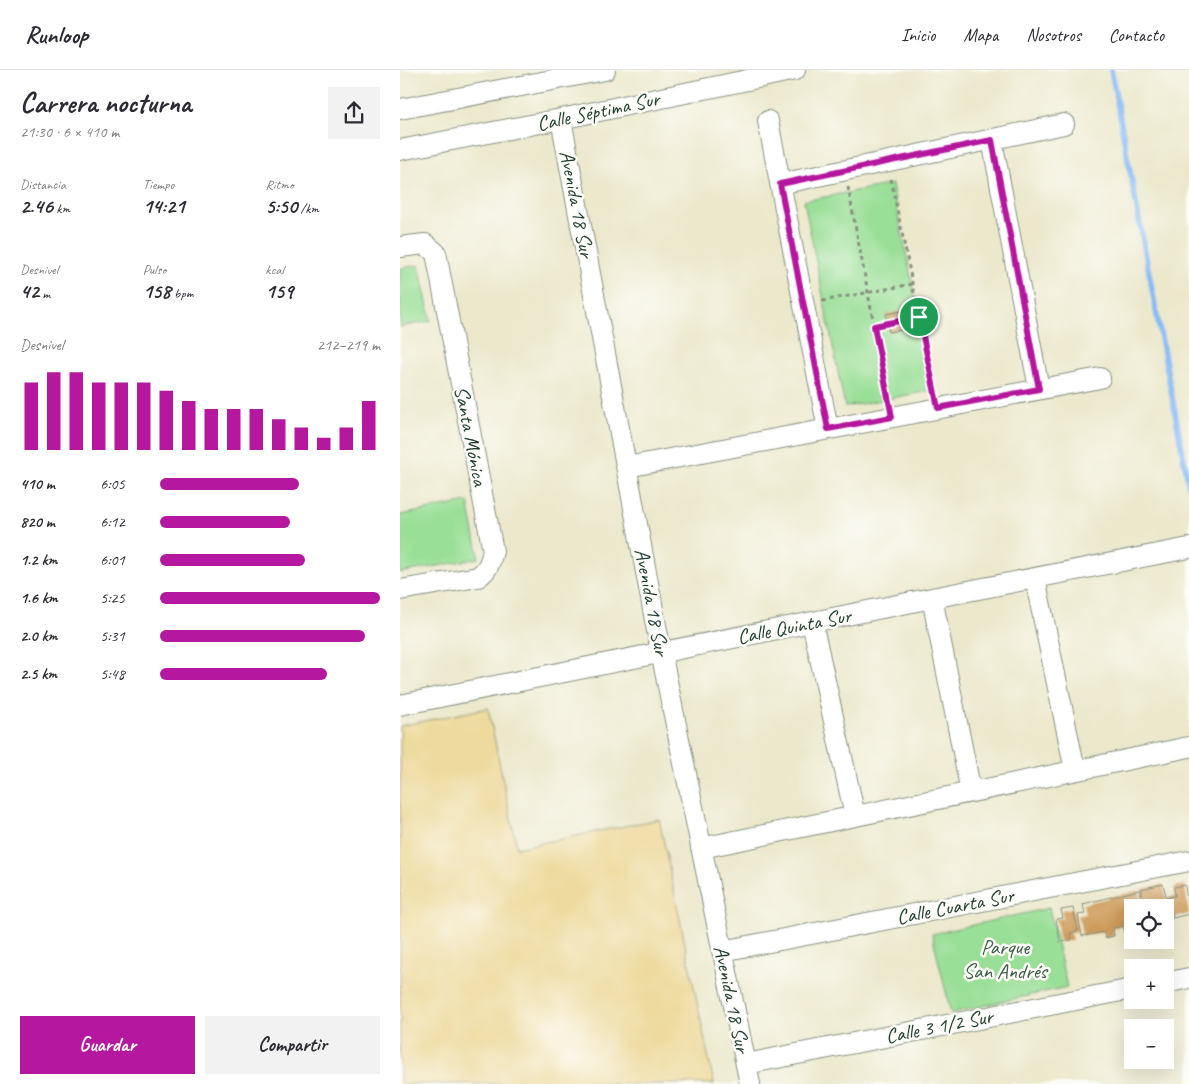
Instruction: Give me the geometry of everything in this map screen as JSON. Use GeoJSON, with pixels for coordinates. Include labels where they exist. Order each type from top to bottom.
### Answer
{"type":"FeatureCollection","features":[{"type":"Feature","properties":{"kind":"street","name":"Calle Séptima Sur"},"geometry":{"type":"LineString","coordinates":[[400,109],[548,75],[605,70]]}},
{"type":"Feature","properties":{"kind":"street","name":"Calle Séptima Sur"},"geometry":{"type":"LineString","coordinates":[[400,150],[561,119],[795,70]]}},
{"type":"Feature","properties":{"kind":"street","name":"Avenida 18 Sur"},"geometry":{"type":"LineString","coordinates":[[561,119],[662,652],[750,1084]]}},
{"type":"Feature","properties":{"kind":"street"},"geometry":{"type":"LineString","coordinates":[[768,121],[828,429]]}},
{"type":"Feature","properties":{"kind":"street"},"geometry":{"type":"LineString","coordinates":[[780,184],[1064,124]]}},
{"type":"Feature","properties":{"kind":"street"},"geometry":{"type":"LineString","coordinates":[[992,140],[1039,389]]}},
{"type":"Feature","properties":{"kind":"street","name":"Santa Mónica"},"geometry":{"type":"LineString","coordinates":[[400,247],[425,244],[436,253],[493,552],[486,571],[478,577],[400,590]]}},
{"type":"Feature","properties":{"kind":"street"},"geometry":{"type":"LineString","coordinates":[[627,467],[1100,378]]}},
{"type":"Feature","properties":{"kind":"street","name":"Calle Quinta Sur"},"geometry":{"type":"LineString","coordinates":[[400,704],[1189,548]]}},
{"type":"Feature","properties":{"kind":"street"},"geometry":{"type":"LineString","coordinates":[[1036,578],[1075,770]]}},
{"type":"Feature","properties":{"kind":"street"},"geometry":{"type":"LineString","coordinates":[[932,598],[971,792]]}},
{"type":"Feature","properties":{"kind":"street"},"geometry":{"type":"LineString","coordinates":[[812,622],[855,816]]}},
{"type":"Feature","properties":{"kind":"street"},"geometry":{"type":"LineString","coordinates":[[701,848],[1189,746]]}},
{"type":"Feature","properties":{"kind":"street","name":"Calle Cuarta Sur"},"geometry":{"type":"LineString","coordinates":[[722,952],[1189,860]]}},
{"type":"Feature","properties":{"kind":"street"},"geometry":{"type":"LineString","coordinates":[[1174,981],[1189,978]]}},
{"type":"Feature","properties":{"kind":"street","name":"Calle 3 1/2 Sur"},"geometry":{"type":"LineString","coordinates":[[746,1064],[1124,991]]}},
{"type":"Feature","properties":{"kind":"path"},"geometry":{"type":"LineString","coordinates":[[888,162],[938,408]]}},
{"type":"Feature","properties":{"kind":"path"},"geometry":{"type":"LineString","coordinates":[[845,170],[892,417]]}},
{"type":"Feature","properties":{"kind":"path"},"geometry":{"type":"LineString","coordinates":[[804,305],[913,284]]}},
{"type":"Feature","properties":{"kind":"path"},"geometry":{"type":"LineString","coordinates":[[874,326],[919,317]]}},
{"type":"Feature","properties":{"kind":"green space"},"geometry":{"type":"Polygon","coordinates":[[[892,184],[934,390],[845,407],[804,201],[892,184]]]}},
{"type":"Feature","properties":{"kind":"green space"},"geometry":{"type":"Polygon","coordinates":[[[419,265],[431,321],[400,327],[400,268],[419,265]]]}},
{"type":"Feature","properties":{"kind":"green space"},"geometry":{"type":"Polygon","coordinates":[[[468,502],[479,558],[400,573],[400,515],[468,502]]]}},
{"type":"Feature","properties":{"kind":"green space","name":"Parque San Andrés"},"geometry":{"type":"Polygon","coordinates":[[[1049,908],[1067,987],[951,1013],[932,934],[1049,908]]]}},
{"type":"Feature","properties":{"kind":"sand"},"geometry":{"type":"Polygon","coordinates":[[[488,708],[517,848],[659,819],[714,1084],[400,1084],[400,726],[488,708]]]}},
{"type":"Feature","properties":{"kind":"building"},"geometry":{"type":"Polygon","coordinates":[[[902,311],[906,329],[889,332],[886,314],[902,311]]]}},
{"type":"Feature","properties":{"kind":"building"},"geometry":{"type":"Polygon","coordinates":[[[1163,884],[1167,899],[1144,899],[1141,889],[1163,884]]]}},
{"type":"Feature","properties":{"kind":"building"},"geometry":{"type":"Polygon","coordinates":[[[1185,885],[1189,914],[1174,918],[1174,899],[1168,899],[1168,897],[1175,896],[1174,887],[1185,885]]]}},
{"type":"Feature","properties":{"kind":"building"},"geometry":{"type":"Polygon","coordinates":[[[1139,890],[1141,899],[1124,899],[1124,929],[1123,926],[1113,928],[1114,936],[1105,938],[1104,932],[1082,936],[1078,915],[1085,914],[1083,904],[1139,890]]]}},
{"type":"Feature","properties":{"kind":"building"},"geometry":{"type":"Polygon","coordinates":[[[1073,908],[1078,931],[1070,933],[1072,940],[1060,942],[1056,919],[1063,918],[1061,910],[1073,908]]]}},
{"type":"Feature","properties":{"kind":"waterway"},"geometry":{"type":"LineString","coordinates":[[1111,70],[1189,487]]}},
{"type":"Feature","properties":{"kind":"route"},"geometry":{"type":"LineString","coordinates":[[992,140],[1039,389],[938,408],[919,317],[874,326],[892,417],[828,429],[780,184],[992,140]]}}]}
